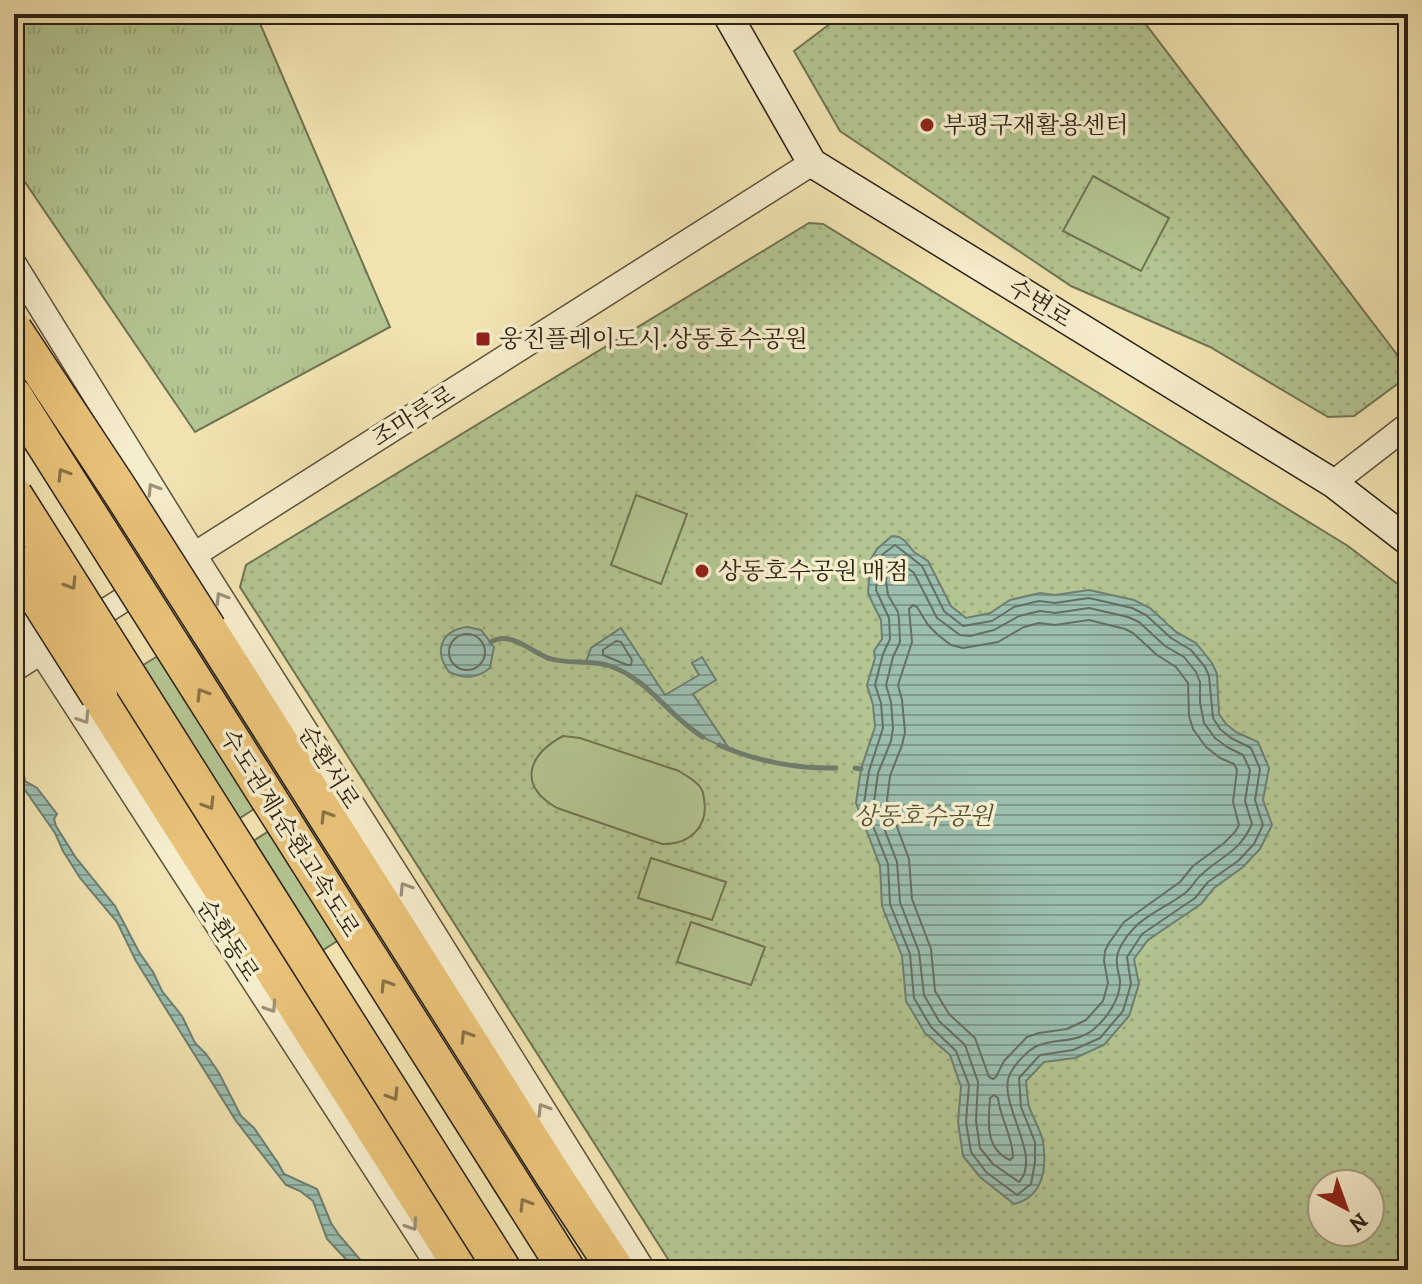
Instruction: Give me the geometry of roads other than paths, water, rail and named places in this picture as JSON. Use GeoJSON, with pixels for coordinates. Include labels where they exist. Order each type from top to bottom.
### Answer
{"type":"FeatureCollection","features":[{"type":"Feature","properties":{"kind":"highway"},"geometry":{"type":"LineString","coordinates":[[14,330],[119,489],[616,1270]]}},
{"type":"Feature","properties":{"kind":"highway","name":"수도권제1순환고속도로"},"geometry":{"type":"LineString","coordinates":[[14,396],[567,1270]]}},
{"type":"Feature","properties":{"kind":"highway"},"geometry":{"type":"LineString","coordinates":[[14,495],[503,1270]]}},
{"type":"Feature","properties":{"kind":"highway"},"geometry":{"type":"LineString","coordinates":[[14,561],[464,1270]]}},
{"type":"Feature","properties":{"kind":"main road","name":"수변로"},"geometry":{"type":"LineString","coordinates":[[727,14],[812,163],[1333,483],[1408,541]]}},
{"type":"Feature","properties":{"kind":"street","name":"조마루로"},"geometry":{"type":"LineString","coordinates":[[14,669],[812,163]]}},
{"type":"Feature","properties":{"kind":"street","name":"순환서로"},"geometry":{"type":"LineString","coordinates":[[14,264],[643,1270]]}},
{"type":"Feature","properties":{"kind":"street"},"geometry":{"type":"LineString","coordinates":[[1333,483],[1408,425]]}},
{"type":"Feature","properties":{"kind":"street","name":"순환동로"},"geometry":{"type":"LineString","coordinates":[[14,610],[441,1270]]}},
{"type":"Feature","properties":{"kind":"water"},"geometry":{"type":"Polygon","coordinates":[[[892,536],[905,541],[928,561],[951,606],[966,618],[990,613],[1010,600],[1040,593],[1055,595],[1089,590],[1134,600],[1150,608],[1176,632],[1196,643],[1212,663],[1217,674],[1219,714],[1236,732],[1258,742],[1269,768],[1263,800],[1272,825],[1260,849],[1243,867],[1214,888],[1201,904],[1148,940],[1134,959],[1139,984],[1129,1016],[1104,1045],[1075,1058],[1044,1062],[1026,1081],[1029,1106],[1043,1142],[1044,1162],[1037,1188],[1024,1200],[1014,1204],[980,1177],[963,1156],[958,1122],[961,1087],[950,1055],[925,1033],[906,1001],[902,956],[882,906],[880,866],[856,803],[861,769],[875,727],[867,685],[874,651],[882,639],[881,620],[868,592],[871,559],[892,536]]]}},
{"type":"Feature","properties":{"kind":"water"},"geometry":{"type":"Polygon","coordinates":[[[467,627],[481,630],[494,647],[490,668],[470,677],[449,672],[441,650],[445,637],[467,627]]]}},
{"type":"Feature","properties":{"kind":"water"},"geometry":{"type":"Polygon","coordinates":[[[621,628],[665,695],[699,675],[692,663],[702,657],[716,680],[693,694],[730,750],[690,729],[644,687],[621,671],[586,662],[591,648],[621,628]]]}},
{"type":"Feature","properties":{"kind":"water"},"geometry":{"type":"Polygon","coordinates":[[[17,714],[21,722],[20,751],[25,781],[37,788],[57,814],[54,819],[56,826],[76,858],[115,906],[162,991],[182,1016],[195,1043],[219,1073],[241,1116],[254,1128],[284,1174],[317,1189],[331,1223],[369,1270],[356,1270],[327,1239],[313,1201],[286,1185],[236,1121],[136,961],[117,922],[80,878],[55,833],[18,780],[14,763],[14,716],[17,714]]]}},
{"type":"Feature","properties":{"kind":"waterway"},"geometry":{"type":"LineString","coordinates":[[491,642],[513,640],[548,658],[602,664],[624,672],[703,737]]}},
{"type":"Feature","properties":{"kind":"waterway"},"geometry":{"type":"LineString","coordinates":[[719,745],[776,763],[836,768]]}},
{"type":"Feature","properties":{"kind":"waterway"},"geometry":{"type":"LineString","coordinates":[[855,768],[861,769]]}},
{"type":"Feature","properties":{"kind":"place","name":"부평구재활용센터"},"geometry":{"type":"Point","coordinates":[927,125]}},
{"type":"Feature","properties":{"kind":"place","name":"웅진플레이도시.상동호수공원"},"geometry":{"type":"Point","coordinates":[483,339]}},
{"type":"Feature","properties":{"kind":"place","name":"상동호수공원 매점"},"geometry":{"type":"Point","coordinates":[702,571]}},
{"type":"Feature","properties":{"kind":"park label","name":"상동호수공원"},"geometry":{"type":"Point","coordinates":[923,816]}}]}
